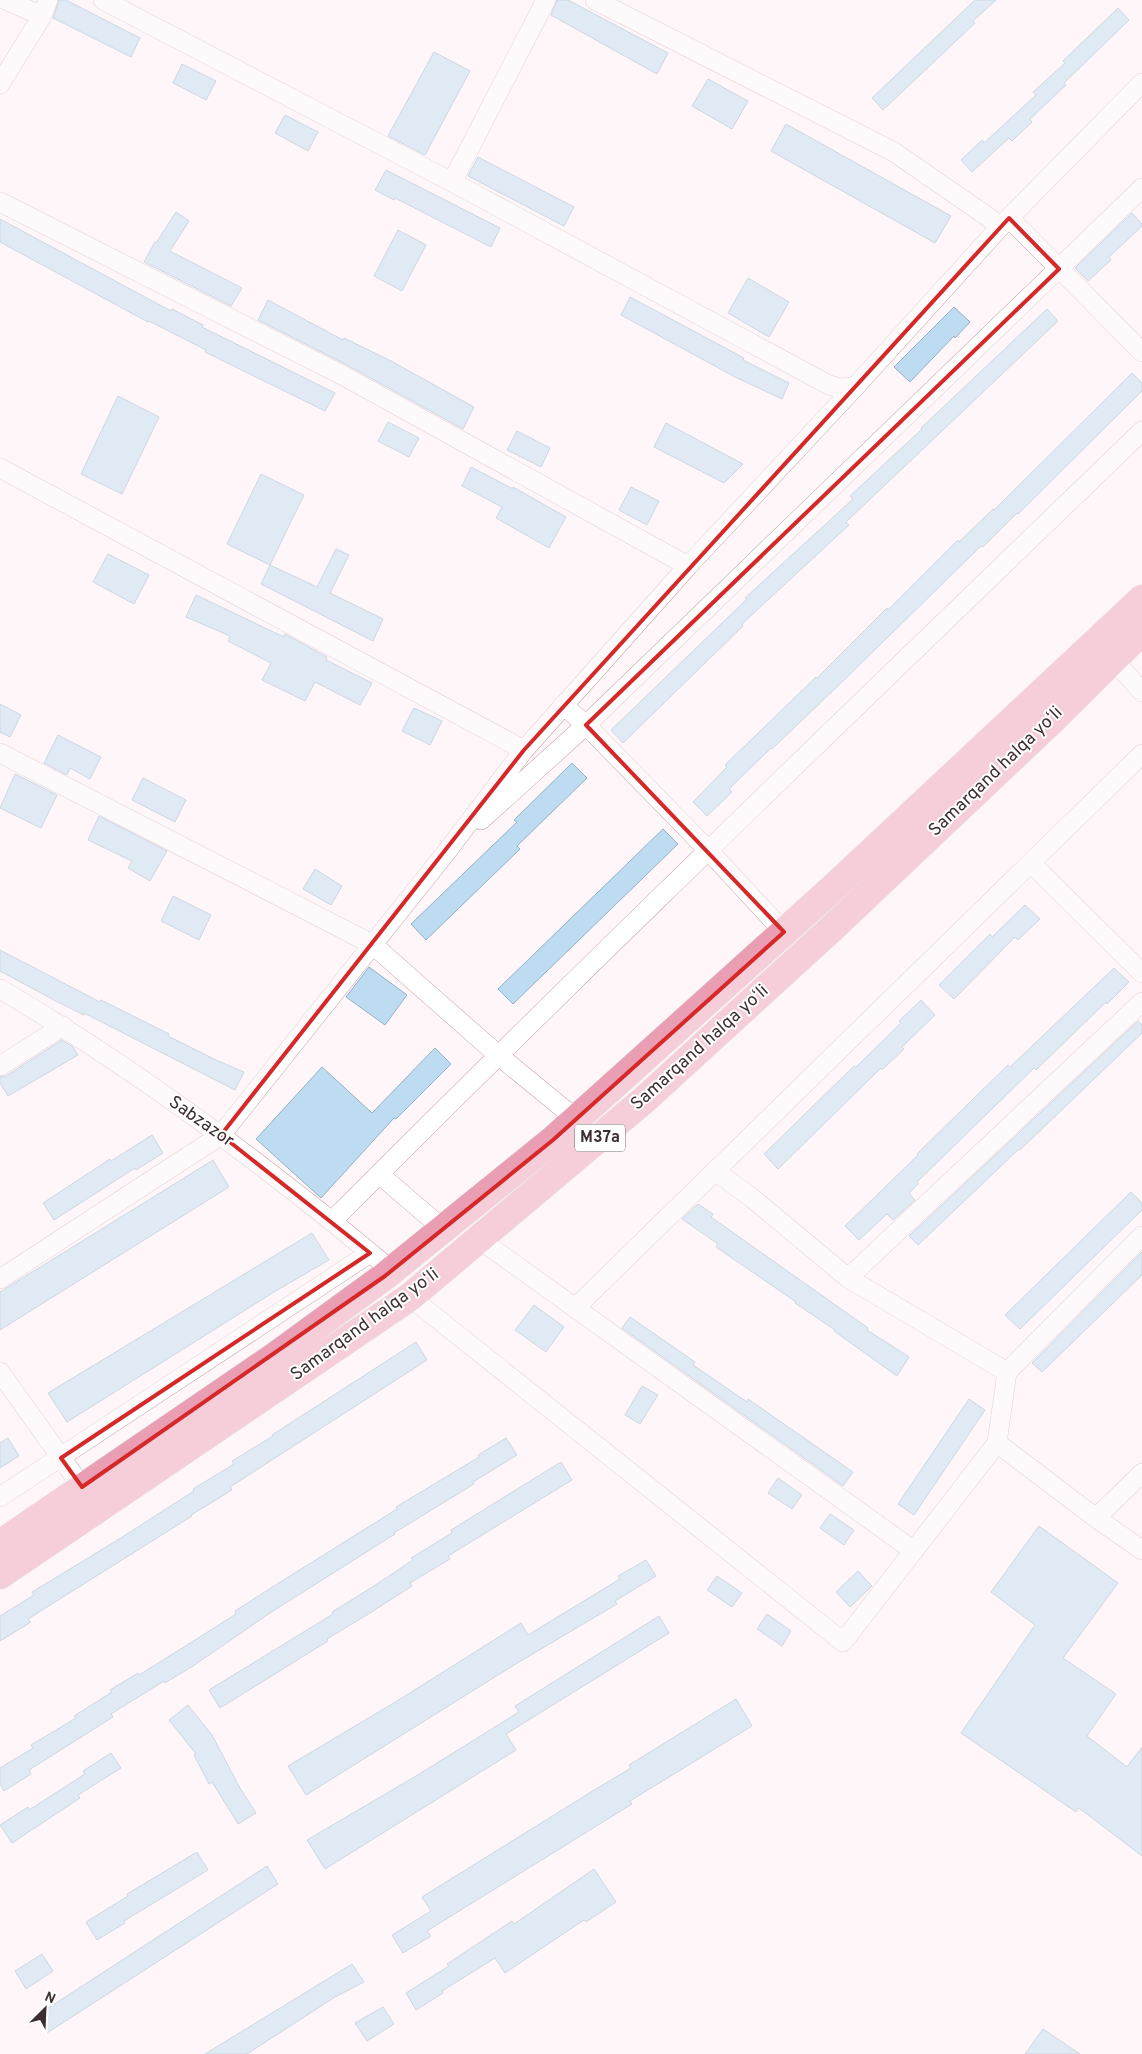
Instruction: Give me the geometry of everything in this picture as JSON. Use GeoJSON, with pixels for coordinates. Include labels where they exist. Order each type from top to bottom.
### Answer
{"type":"FeatureCollection","features":[{"type":"Feature","properties":{"kind":"highway","name":"Samarqand halqa yoʻli"},"geometry":{"type":"LineString","coordinates":[[0,1544],[274,1357],[391,1270],[553,1140],[784,932],[1142,599]]}},
{"type":"Feature","properties":{"kind":"highway","name":"Samarqand halqa yoʻli"},"geometry":{"type":"LineString","coordinates":[[0,1576],[410,1297],[644,1100],[822,937],[1142,631]]}},
{"type":"Feature","properties":{"kind":"highway"},"geometry":{"type":"LineString","coordinates":[[553,1140],[570,1164]]}},
{"type":"Feature","properties":{"kind":"street"},"geometry":{"type":"LineString","coordinates":[[0,84],[45,8],[6,0]]}},
{"type":"Feature","properties":{"kind":"street"},"geometry":{"type":"LineString","coordinates":[[103,0],[452,182],[829,385],[840,388],[855,387]]}},
{"type":"Feature","properties":{"kind":"street"},"geometry":{"type":"LineString","coordinates":[[452,182],[546,0]]}},
{"type":"Feature","properties":{"kind":"street"},"geometry":{"type":"LineString","coordinates":[[595,0],[894,152],[1005,222],[1059,269],[1142,352]]}},
{"type":"Feature","properties":{"kind":"street"},"geometry":{"type":"LineString","coordinates":[[0,1279],[221,1135],[448,850],[524,750],[563,705],[688,566],[855,387],[1005,222],[1142,83]]}},
{"type":"Feature","properties":{"kind":"street"},"geometry":{"type":"LineString","coordinates":[[448,850],[586,725],[1142,188]]}},
{"type":"Feature","properties":{"kind":"street"},"geometry":{"type":"LineString","coordinates":[[0,202],[342,375],[688,566]]}},
{"type":"Feature","properties":{"kind":"street"},"geometry":{"type":"LineString","coordinates":[[332,1221],[498,1055],[708,850],[1142,431]]}},
{"type":"Feature","properties":{"kind":"street"},"geometry":{"type":"LineString","coordinates":[[0,468],[524,750]]}},
{"type":"Feature","properties":{"kind":"street"},"geometry":{"type":"LineString","coordinates":[[1113,659],[1142,692]]}},
{"type":"Feature","properties":{"kind":"street"},"geometry":{"type":"LineString","coordinates":[[563,705],[586,725],[708,850],[784,932]]}},
{"type":"Feature","properties":{"kind":"street"},"geometry":{"type":"LineString","coordinates":[[0,753],[372,944],[498,1055],[576,1119]]}},
{"type":"Feature","properties":{"kind":"street"},"geometry":{"type":"LineString","coordinates":[[575,1308],[1142,754]]}},
{"type":"Feature","properties":{"kind":"street"},"geometry":{"type":"LineString","coordinates":[[1031,863],[1142,973]]}},
{"type":"Feature","properties":{"kind":"street","name":"Sabzazor"},"geometry":{"type":"LineString","coordinates":[[0,989],[63,1026],[221,1135],[332,1221],[391,1270]]}},
{"type":"Feature","properties":{"kind":"street"},"geometry":{"type":"LineString","coordinates":[[848,1278],[1142,1002]]}},
{"type":"Feature","properties":{"kind":"street"},"geometry":{"type":"LineString","coordinates":[[0,1066],[63,1026]]}},
{"type":"Feature","properties":{"kind":"street"},"geometry":{"type":"LineString","coordinates":[[715,1172],[752,1198],[848,1278],[1007,1372]]}},
{"type":"Feature","properties":{"kind":"street"},"geometry":{"type":"LineString","coordinates":[[379,1174],[442,1228]]}},
{"type":"Feature","properties":{"kind":"street"},"geometry":{"type":"LineString","coordinates":[[410,1297],[843,1642],[997,1443],[1007,1372],[1142,1236]]}},
{"type":"Feature","properties":{"kind":"street"},"geometry":{"type":"LineString","coordinates":[[478,1240],[914,1551]]}},
{"type":"Feature","properties":{"kind":"street"},"geometry":{"type":"LineString","coordinates":[[0,1497],[370,1253]]}},
{"type":"Feature","properties":{"kind":"street"},"geometry":{"type":"LineString","coordinates":[[0,1372],[82,1488]]}},
{"type":"Feature","properties":{"kind":"street"},"geometry":{"type":"LineString","coordinates":[[997,1443],[1096,1518],[1142,1550]]}},
{"type":"Feature","properties":{"kind":"street"},"geometry":{"type":"LineString","coordinates":[[1096,1518],[1142,1473]]}},
{"type":"Feature","properties":{"kind":"highlighted area"},"geometry":{"type":"Polygon","coordinates":[[[1009,218],[1059,269],[586,725],[784,932],[553,1140],[385,1276],[82,1487],[61,1458],[370,1253],[221,1135],[524,750],[1009,218]]]}},
{"type":"Feature","properties":{"kind":"building"},"geometry":{"type":"Polygon","coordinates":[[[59,0],[66,0],[140,38],[131,57],[53,18],[59,0]]]}},
{"type":"Feature","properties":{"kind":"building"},"geometry":{"type":"Polygon","coordinates":[[[557,0],[568,0],[668,53],[657,74],[551,15],[557,0]]]}},
{"type":"Feature","properties":{"kind":"building"},"geometry":{"type":"Polygon","coordinates":[[[975,0],[996,0],[973,21],[975,23],[883,110],[872,98],[975,0]]]}},
{"type":"Feature","properties":{"kind":"building"},"geometry":{"type":"Polygon","coordinates":[[[1118,8],[1129,20],[1064,83],[1066,85],[1030,119],[1032,122],[1012,141],[1009,138],[972,172],[961,160],[982,140],[984,143],[1036,95],[1033,92],[1065,63],[1063,61],[1118,8]]]}},
{"type":"Feature","properties":{"kind":"building"},"geometry":{"type":"Polygon","coordinates":[[[434,52],[470,71],[425,155],[388,136],[434,52]]]}},
{"type":"Feature","properties":{"kind":"building"},"geometry":{"type":"Polygon","coordinates":[[[182,64],[216,81],[206,100],[173,83],[182,64]]]}},
{"type":"Feature","properties":{"kind":"building"},"geometry":{"type":"Polygon","coordinates":[[[708,79],[748,101],[732,129],[692,106],[708,79]]]}},
{"type":"Feature","properties":{"kind":"building"},"geometry":{"type":"Polygon","coordinates":[[[285,115],[318,132],[308,151],[275,133],[285,115]]]}},
{"type":"Feature","properties":{"kind":"building"},"geometry":{"type":"Polygon","coordinates":[[[786,124],[951,216],[935,243],[771,151],[786,124]]]}},
{"type":"Feature","properties":{"kind":"building"},"geometry":{"type":"Polygon","coordinates":[[[478,157],[574,207],[564,226],[468,176],[478,157]]]}},
{"type":"Feature","properties":{"kind":"building"},"geometry":{"type":"Polygon","coordinates":[[[386,170],[500,228],[491,247],[395,198],[394,200],[375,190],[386,170]]]}},
{"type":"Feature","properties":{"kind":"building"},"geometry":{"type":"Polygon","coordinates":[[[176,212],[189,221],[170,251],[242,288],[231,306],[144,262],[155,242],[176,212]]]}},
{"type":"Feature","properties":{"kind":"building"},"geometry":{"type":"Polygon","coordinates":[[[1132,213],[1142,226],[1109,257],[1111,260],[1088,281],[1075,268],[1132,213]]]}},
{"type":"Feature","properties":{"kind":"building"},"geometry":{"type":"Polygon","coordinates":[[[0,219],[171,311],[172,309],[203,325],[202,327],[335,393],[325,411],[205,352],[206,350],[148,322],[0,242],[0,219]]]}},
{"type":"Feature","properties":{"kind":"building"},"geometry":{"type":"Polygon","coordinates":[[[398,230],[426,245],[402,291],[374,276],[398,230]]]}},
{"type":"Feature","properties":{"kind":"building"},"geometry":{"type":"Polygon","coordinates":[[[748,278],[789,302],[769,337],[728,313],[748,278]]]}},
{"type":"Feature","properties":{"kind":"building"},"geometry":{"type":"Polygon","coordinates":[[[630,297],[744,358],[743,360],[789,383],[782,399],[735,377],[621,315],[630,297]]]}},
{"type":"Feature","properties":{"kind":"building"},"geometry":{"type":"Polygon","coordinates":[[[268,300],[343,340],[344,338],[391,361],[474,407],[463,429],[347,365],[258,320],[268,300]]]}},
{"type":"Feature","properties":{"kind":"building"},"geometry":{"type":"Polygon","coordinates":[[[954,307],[970,322],[910,382],[894,367],[954,307]]]}},
{"type":"Feature","properties":{"kind":"building"},"geometry":{"type":"Polygon","coordinates":[[[1047,309],[1058,321],[846,522],[849,525],[742,624],[743,626],[623,743],[611,730],[747,599],[745,598],[853,499],[850,496],[1047,309]]]}},
{"type":"Feature","properties":{"kind":"building"},"geometry":{"type":"Polygon","coordinates":[[[1132,373],[1142,383],[1142,391],[1018,514],[983,547],[981,546],[729,789],[732,792],[707,816],[693,802],[727,767],[725,765],[817,678],[887,608],[888,610],[958,540],[959,542],[994,510],[1132,373]]]}},
{"type":"Feature","properties":{"kind":"building"},"geometry":{"type":"Polygon","coordinates":[[[118,396],[159,417],[122,494],[81,474],[118,396]]]}},
{"type":"Feature","properties":{"kind":"building"},"geometry":{"type":"Polygon","coordinates":[[[388,422],[419,438],[409,457],[378,441],[388,422]]]}},
{"type":"Feature","properties":{"kind":"building"},"geometry":{"type":"Polygon","coordinates":[[[666,423],[743,464],[724,483],[654,447],[666,423]]]}},
{"type":"Feature","properties":{"kind":"building"},"geometry":{"type":"Polygon","coordinates":[[[517,431],[550,448],[541,467],[507,450],[517,431]]]}},
{"type":"Feature","properties":{"kind":"building"},"geometry":{"type":"Polygon","coordinates":[[[471,467],[513,489],[513,487],[566,517],[549,548],[496,518],[502,507],[462,486],[471,467]]]}},
{"type":"Feature","properties":{"kind":"building"},"geometry":{"type":"Polygon","coordinates":[[[261,474],[304,495],[270,565],[227,544],[261,474]]]}},
{"type":"Feature","properties":{"kind":"building"},"geometry":{"type":"Polygon","coordinates":[[[631,487],[659,501],[647,525],[619,510],[631,487]]]}},
{"type":"Feature","properties":{"kind":"building"},"geometry":{"type":"Polygon","coordinates":[[[336,549],[349,555],[330,593],[383,619],[373,641],[261,584],[270,565],[317,587],[336,549]]]}},
{"type":"Feature","properties":{"kind":"building"},"geometry":{"type":"Polygon","coordinates":[[[108,554],[149,575],[134,604],[93,582],[108,554]]]}},
{"type":"Feature","properties":{"kind":"building"},"geometry":{"type":"Polygon","coordinates":[[[196,595],[284,637],[285,634],[327,657],[326,660],[372,683],[360,705],[315,682],[305,701],[262,680],[271,663],[228,641],[230,636],[186,617],[196,595]]]}},
{"type":"Feature","properties":{"kind":"building"},"geometry":{"type":"Polygon","coordinates":[[[0,704],[21,715],[10,737],[0,732],[0,704]]]}},
{"type":"Feature","properties":{"kind":"building"},"geometry":{"type":"Polygon","coordinates":[[[414,708],[442,721],[430,745],[402,731],[414,708]]]}},
{"type":"Feature","properties":{"kind":"building"},"geometry":{"type":"Polygon","coordinates":[[[58,735],[101,757],[90,779],[70,768],[67,775],[44,763],[58,735]]]}},
{"type":"Feature","properties":{"kind":"building"},"geometry":{"type":"Polygon","coordinates":[[[572,763],[587,778],[517,846],[520,849],[426,940],[411,924],[517,822],[514,820],[572,763]]]}},
{"type":"Feature","properties":{"kind":"building"},"geometry":{"type":"Polygon","coordinates":[[[15,774],[57,795],[41,828],[0,808],[15,774]]]}},
{"type":"Feature","properties":{"kind":"building"},"geometry":{"type":"Polygon","coordinates":[[[143,778],[186,800],[175,822],[132,800],[143,778]]]}},
{"type":"Feature","properties":{"kind":"building"},"geometry":{"type":"Polygon","coordinates":[[[99,816],[167,851],[150,881],[128,868],[132,861],[88,840],[99,816]]]}},
{"type":"Feature","properties":{"kind":"building"},"geometry":{"type":"Polygon","coordinates":[[[663,829],[678,844],[513,1004],[498,989],[663,829]]]}},
{"type":"Feature","properties":{"kind":"building"},"geometry":{"type":"Polygon","coordinates":[[[315,869],[342,886],[331,905],[303,889],[315,869]]]}},
{"type":"Feature","properties":{"kind":"building"},"geometry":{"type":"Polygon","coordinates":[[[173,896],[211,915],[199,940],[161,921],[173,896]]]}},
{"type":"Feature","properties":{"kind":"building"},"geometry":{"type":"Polygon","coordinates":[[[1025,905],[1040,919],[1018,940],[1015,937],[954,999],[939,985],[990,934],[992,937],[1025,905]]]}},
{"type":"Feature","properties":{"kind":"building"},"geometry":{"type":"Polygon","coordinates":[[[0,950],[100,1002],[101,1000],[169,1034],[168,1036],[216,1060],[244,1072],[235,1090],[0,971],[0,950]]]}},
{"type":"Feature","properties":{"kind":"building"},"geometry":{"type":"Polygon","coordinates":[[[369,967],[407,995],[385,1025],[346,997],[369,967]]]}},
{"type":"Feature","properties":{"kind":"building"},"geometry":{"type":"Polygon","coordinates":[[[1114,968],[1129,982],[1036,1070],[1034,1068],[917,1182],[918,1184],[909,1193],[915,1200],[893,1220],[887,1214],[859,1240],[845,1226],[1008,1065],[1010,1067],[1114,968]]]}},
{"type":"Feature","properties":{"kind":"building"},"geometry":{"type":"Polygon","coordinates":[[[921,1000],[935,1015],[902,1047],[904,1049],[882,1070],[881,1068],[778,1169],[764,1154],[901,1023],[899,1021],[921,1000]]]}},
{"type":"Feature","properties":{"kind":"building"},"geometry":{"type":"Polygon","coordinates":[[[1138,1021],[1142,1025],[1142,1033],[1020,1150],[918,1245],[909,1236],[1138,1021]]]}},
{"type":"Feature","properties":{"kind":"building"},"geometry":{"type":"Polygon","coordinates":[[[62,1040],[73,1047],[78,1055],[8,1096],[0,1083],[0,1077],[6,1076],[62,1040]]]}},
{"type":"Feature","properties":{"kind":"building"},"geometry":{"type":"Polygon","coordinates":[[[435,1048],[451,1064],[396,1119],[394,1118],[321,1198],[256,1139],[322,1067],[372,1113],[435,1048]]]}},
{"type":"Feature","properties":{"kind":"building"},"geometry":{"type":"Polygon","coordinates":[[[152,1135],[163,1153],[136,1170],[135,1168],[54,1220],[43,1203],[110,1159],[111,1161],[152,1135]]]}},
{"type":"Feature","properties":{"kind":"building"},"geometry":{"type":"Polygon","coordinates":[[[213,1160],[229,1187],[0,1330],[0,1292],[213,1160]]]}},
{"type":"Feature","properties":{"kind":"building"},"geometry":{"type":"Polygon","coordinates":[[[1131,1192],[1142,1203],[1142,1210],[1020,1329],[1005,1315],[1131,1192]]]}},
{"type":"Feature","properties":{"kind":"building"},"geometry":{"type":"Polygon","coordinates":[[[698,1204],[713,1214],[711,1217],[868,1328],[867,1330],[909,1357],[897,1376],[796,1302],[716,1247],[718,1244],[682,1219],[698,1204]]]}},
{"type":"Feature","properties":{"kind":"building"},"geometry":{"type":"Polygon","coordinates":[[[312,1233],[329,1260],[274,1292],[67,1422],[48,1393],[312,1233]]]}},
{"type":"Feature","properties":{"kind":"building"},"geometry":{"type":"Polygon","coordinates":[[[1142,1252],[1142,1275],[1042,1372],[1032,1363],[1142,1252]]]}},
{"type":"Feature","properties":{"kind":"building"},"geometry":{"type":"Polygon","coordinates":[[[534,1305],[564,1327],[546,1352],[515,1330],[534,1305]]]}},
{"type":"Feature","properties":{"kind":"building"},"geometry":{"type":"Polygon","coordinates":[[[630,1317],[695,1362],[693,1365],[747,1402],[748,1399],[853,1472],[843,1486],[622,1328],[630,1317]]]}},
{"type":"Feature","properties":{"kind":"building"},"geometry":{"type":"Polygon","coordinates":[[[416,1342],[427,1360],[230,1487],[232,1490],[192,1516],[28,1619],[31,1622],[0,1641],[0,1616],[34,1595],[32,1592],[194,1491],[193,1489],[234,1464],[232,1461],[416,1342]]]}},
{"type":"Feature","properties":{"kind":"building"},"geometry":{"type":"Polygon","coordinates":[[[642,1386],[658,1395],[640,1424],[625,1415],[642,1386]]]}},
{"type":"Feature","properties":{"kind":"building"},"geometry":{"type":"Polygon","coordinates":[[[969,1399],[985,1410],[914,1515],[898,1504],[969,1399]]]}},
{"type":"Feature","properties":{"kind":"building"},"geometry":{"type":"Polygon","coordinates":[[[8,1438],[19,1456],[0,1468],[0,1443],[8,1438]]]}},
{"type":"Feature","properties":{"kind":"building"},"geometry":{"type":"Polygon","coordinates":[[[506,1438],[517,1455],[273,1611],[193,1666],[165,1683],[164,1681],[111,1714],[113,1717],[29,1770],[31,1774],[4,1791],[0,1784],[0,1768],[33,1748],[31,1745],[76,1718],[74,1716],[112,1692],[110,1690],[138,1673],[139,1675],[236,1614],[235,1611],[506,1438]]]}},
{"type":"Feature","properties":{"kind":"building"},"geometry":{"type":"Polygon","coordinates":[[[561,1462],[572,1480],[448,1556],[450,1559],[410,1583],[412,1586],[220,1708],[209,1690],[333,1614],[332,1612],[413,1560],[411,1558],[452,1533],[451,1530],[561,1462]]]}},
{"type":"Feature","properties":{"kind":"building"},"geometry":{"type":"Polygon","coordinates":[[[778,1478],[802,1495],[792,1509],[768,1493],[778,1478]]]}},
{"type":"Feature","properties":{"kind":"building"},"geometry":{"type":"Polygon","coordinates":[[[830,1514],[854,1530],[844,1545],[820,1528],[830,1514]]]}},
{"type":"Feature","properties":{"kind":"building"},"geometry":{"type":"Polygon","coordinates":[[[1039,1526],[1118,1583],[1063,1658],[1116,1694],[1087,1736],[1127,1767],[1142,1747],[1142,1856],[1079,1808],[1076,1812],[961,1733],[1035,1625],[991,1592],[1039,1526]]]}},
{"type":"Feature","properties":{"kind":"building"},"geometry":{"type":"Polygon","coordinates":[[[646,1560],[656,1576],[615,1601],[617,1604],[514,1665],[306,1795],[288,1766],[397,1701],[521,1623],[528,1635],[620,1579],[618,1576],[646,1560]]]}},
{"type":"Feature","properties":{"kind":"building"},"geometry":{"type":"Polygon","coordinates":[[[858,1571],[872,1586],[850,1607],[836,1592],[858,1571]]]}},
{"type":"Feature","properties":{"kind":"building"},"geometry":{"type":"Polygon","coordinates":[[[717,1576],[742,1593],[732,1607],[707,1590],[717,1576]]]}},
{"type":"Feature","properties":{"kind":"building"},"geometry":{"type":"Polygon","coordinates":[[[767,1614],[791,1631],[782,1646],[757,1629],[767,1614]]]}},
{"type":"Feature","properties":{"kind":"building"},"geometry":{"type":"Polygon","coordinates":[[[659,1616],[669,1633],[506,1734],[516,1750],[325,1869],[307,1840],[416,1776],[519,1712],[515,1706],[659,1616]]]}},
{"type":"Feature","properties":{"kind":"building"},"geometry":{"type":"Polygon","coordinates":[[[736,1699],[752,1726],[630,1801],[632,1804],[427,1931],[431,1936],[403,1953],[392,1935],[431,1911],[422,1897],[631,1768],[629,1765],[736,1699]]]}},
{"type":"Feature","properties":{"kind":"building"},"geometry":{"type":"Polygon","coordinates":[[[188,1705],[212,1735],[240,1788],[256,1813],[238,1824],[212,1782],[209,1784],[194,1755],[196,1754],[169,1720],[188,1705]]]}},
{"type":"Feature","properties":{"kind":"building"},"geometry":{"type":"Polygon","coordinates":[[[111,1753],[121,1768],[78,1795],[80,1798],[12,1843],[0,1825],[28,1807],[29,1810],[85,1774],[83,1771],[111,1753]]]}},
{"type":"Feature","properties":{"kind":"building"},"geometry":{"type":"Polygon","coordinates":[[[197,1852],[208,1870],[124,1921],[125,1923],[97,1940],[86,1922],[128,1896],[127,1894],[197,1852]]]}},
{"type":"Feature","properties":{"kind":"building"},"geometry":{"type":"Polygon","coordinates":[[[267,1866],[278,1884],[47,2033],[36,2016],[267,1866]]]}},
{"type":"Feature","properties":{"kind":"building"},"geometry":{"type":"Polygon","coordinates":[[[594,1869],[616,1902],[586,1922],[584,1920],[505,1973],[495,1958],[442,1991],[443,1993],[416,2010],[406,1993],[449,1966],[447,1964],[512,1921],[514,1924],[594,1869]]]}},
{"type":"Feature","properties":{"kind":"building"},"geometry":{"type":"Polygon","coordinates":[[[42,1954],[53,1971],[26,1989],[15,1971],[42,1954]]]}},
{"type":"Feature","properties":{"kind":"building"},"geometry":{"type":"Polygon","coordinates":[[[352,1964],[364,1982],[335,1997],[247,2054],[205,2054],[352,1964]]]}},
{"type":"Feature","properties":{"kind":"building"},"geometry":{"type":"Polygon","coordinates":[[[383,2007],[394,2024],[367,2041],[355,2023],[383,2007]]]}},
{"type":"Feature","properties":{"kind":"building"},"geometry":{"type":"Polygon","coordinates":[[[1043,2029],[1080,2054],[1025,2054],[1043,2029]]]}}]}
